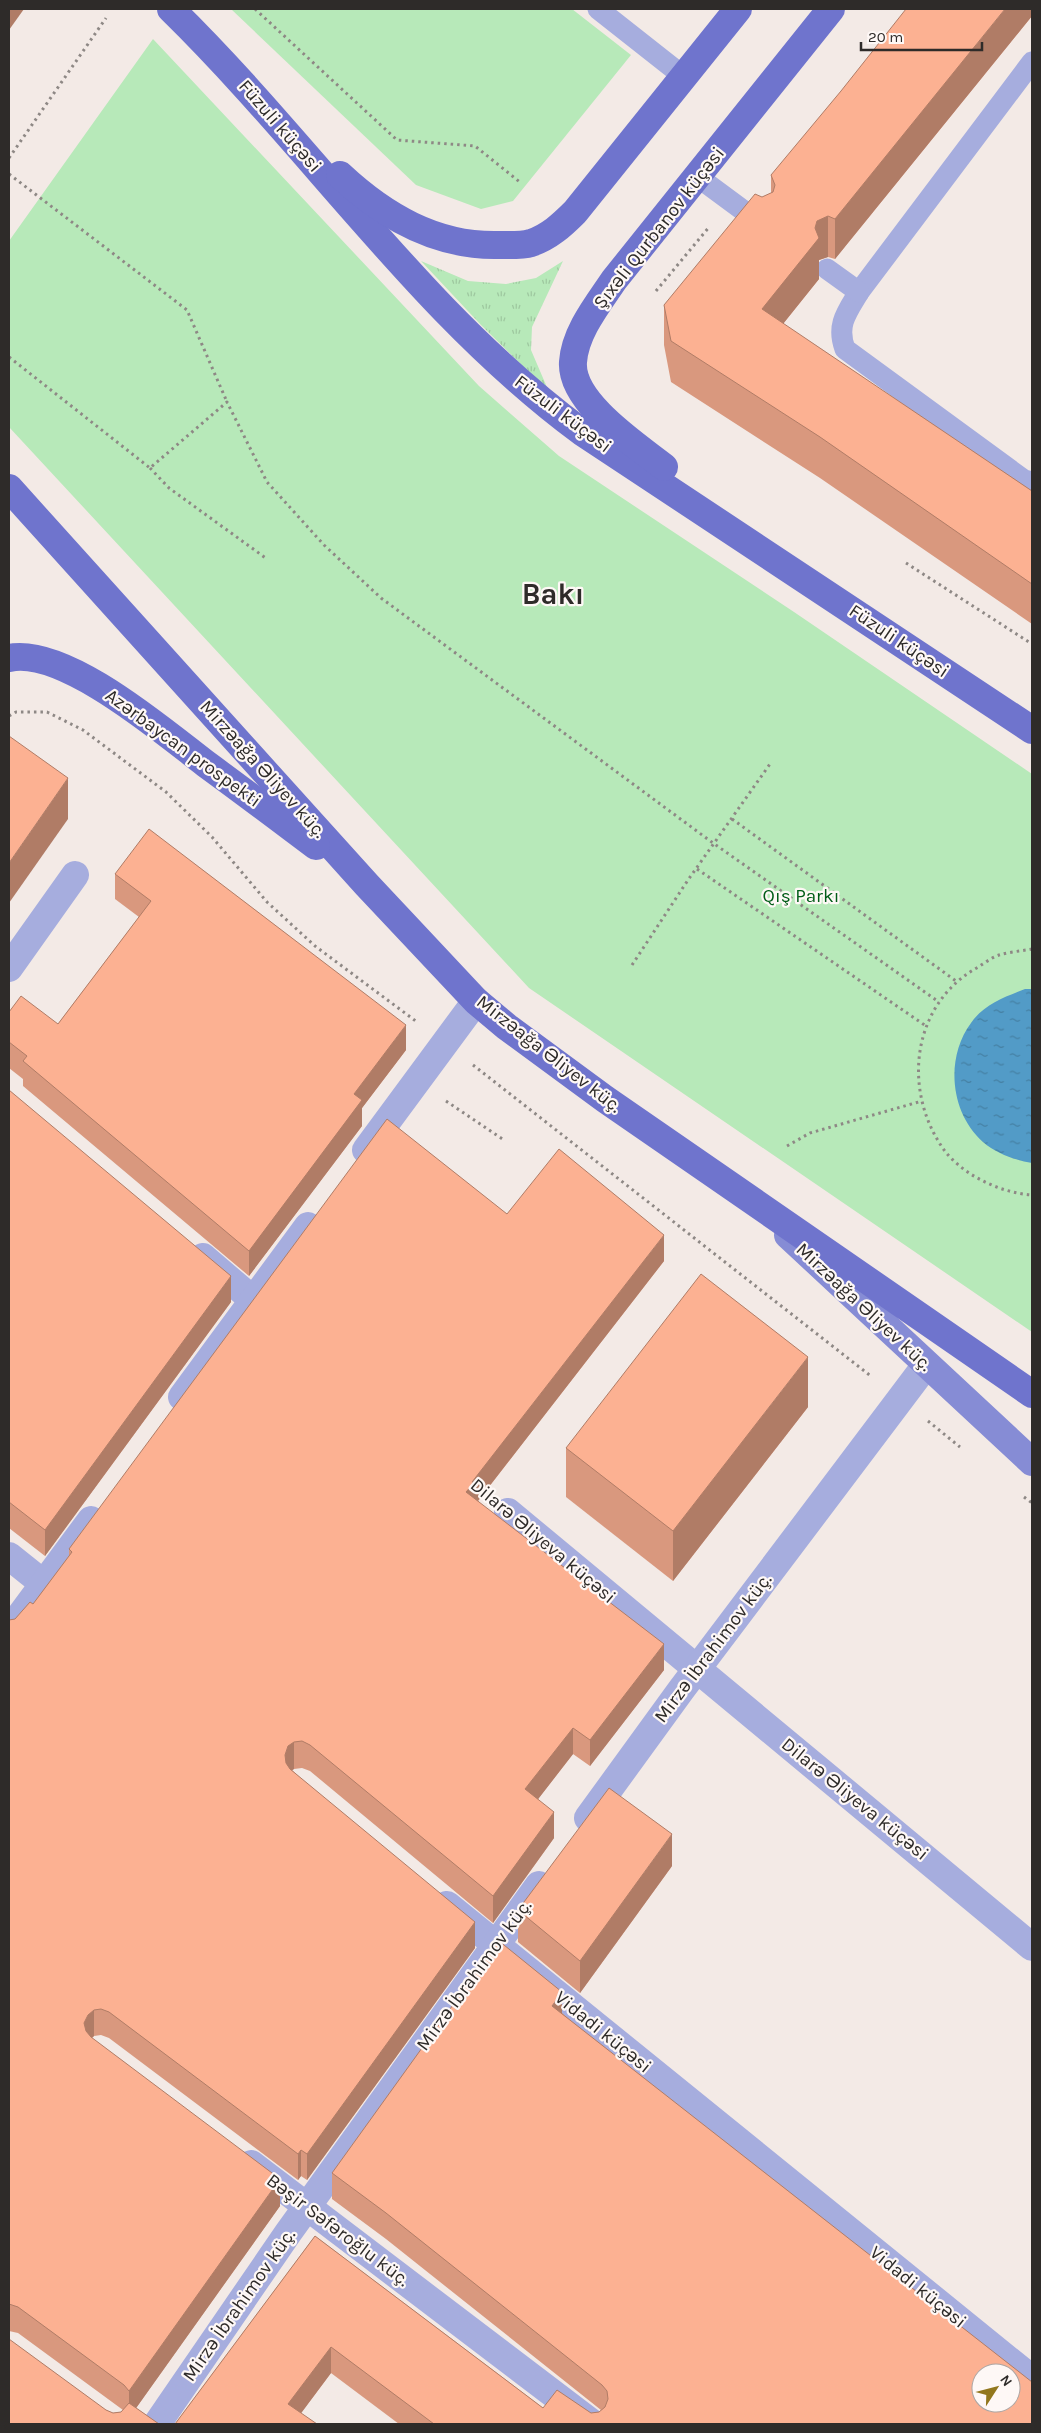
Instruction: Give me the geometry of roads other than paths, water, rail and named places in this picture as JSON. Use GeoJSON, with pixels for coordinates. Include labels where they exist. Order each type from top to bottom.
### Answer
{"type":"FeatureCollection","features":[{"type":"Feature","properties":{"kind":"main road","name":"Füzuli küçəsi"},"geometry":{"type":"LineString","coordinates":[[171,9],[253,94],[421,287],[484,351],[537,399],[582,432],[1032,730]]}},
{"type":"Feature","properties":{"kind":"main road"},"geometry":{"type":"LineString","coordinates":[[253,94],[351,185],[382,209],[412,228],[435,236],[477,246],[531,243],[545,237],[565,222],[738,9]]}},
{"type":"Feature","properties":{"kind":"main road","name":"Şıxəli Qurbanov küçəsi"},"geometry":{"type":"LineString","coordinates":[[831,9],[614,280],[594,310],[576,348],[573,372],[588,401],[619,432],[834,598]]}},
{"type":"Feature","properties":{"kind":"main road","name":"Mirzəağa Əliyev küç."},"geometry":{"type":"LineString","coordinates":[[9,488],[367,885],[476,1001],[507,1027],[597,1094],[748,1198]]}},
{"type":"Feature","properties":{"kind":"main road","name":"Azərbaycan prospekti"},"geometry":{"type":"LineString","coordinates":[[9,658],[43,660],[96,684],[132,708],[367,885]]}},
{"type":"Feature","properties":{"kind":"main road"},"geometry":{"type":"LineString","coordinates":[[748,1198],[1032,1394]]}},
{"type":"Feature","properties":{"kind":"street"},"geometry":{"type":"LineString","coordinates":[[9,968],[75,875]]}},
{"type":"Feature","properties":{"kind":"street"},"geometry":{"type":"LineString","coordinates":[[352,1168],[476,1001]]}},
{"type":"Feature","properties":{"kind":"street","name":"Mirzəağa Əliyev küç."},"geometry":{"type":"LineString","coordinates":[[748,1198],[1032,1462]]}},
{"type":"Feature","properties":{"kind":"street"},"geometry":{"type":"LineString","coordinates":[[166,1418],[323,1207]]}},
{"type":"Feature","properties":{"kind":"street"},"geometry":{"type":"LineString","coordinates":[[184,1242],[253,1300]]}},
{"type":"Feature","properties":{"kind":"street","name":"Mirzə İbrahimov küç."},"geometry":{"type":"LineString","coordinates":[[571,1841],[696,1669],[926,1365]]}},
{"type":"Feature","properties":{"kind":"street"},"geometry":{"type":"LineString","coordinates":[[9,1631],[108,1497]]}},
{"type":"Feature","properties":{"kind":"street","name":"Dilarə Əliyeva küçəsi"},"geometry":{"type":"LineString","coordinates":[[508,1512],[1032,1946]]}},
{"type":"Feature","properties":{"kind":"street"},"geometry":{"type":"LineString","coordinates":[[9,1556],[44,1584]]}},
{"type":"Feature","properties":{"kind":"street","name":"Mirzə İbrahimov küç."},"geometry":{"type":"LineString","coordinates":[[156,2424],[308,2207],[554,1865]]}},
{"type":"Feature","properties":{"kind":"street","name":"Vidadi küçəsi"},"geometry":{"type":"LineString","coordinates":[[428,1890],[1032,2379]]}},
{"type":"Feature","properties":{"kind":"street","name":"Bəşir Səfəroğlu küç."},"geometry":{"type":"LineString","coordinates":[[228,2146],[593,2424]]}},
{"type":"Feature","properties":{"kind":"lane"},"geometry":{"type":"LineString","coordinates":[[598,9],[683,76]]}},
{"type":"Feature","properties":{"kind":"lane"},"geometry":{"type":"LineString","coordinates":[[1032,62],[859,292],[843,320],[840,337],[845,349],[1024,480],[1032,482]]}},
{"type":"Feature","properties":{"kind":"lane"},"geometry":{"type":"LineString","coordinates":[[698,177],[763,225]]}},
{"type":"Feature","properties":{"kind":"lane"},"geometry":{"type":"LineString","coordinates":[[827,269],[859,292]]}},
{"type":"Feature","properties":{"kind":"water"},"geometry":{"type":"Polygon","coordinates":[[[1025,989],[1032,989],[1032,1163],[1006,1156],[983,1142],[972,1130],[964,1116],[958,1101],[955,1085],[957,1052],[963,1037],[976,1016],[1003,998],[1025,989]]]}},
{"type":"Feature","properties":{"kind":"district","name":"Bakı"},"geometry":{"type":"Point","coordinates":[553,594]}},
{"type":"Feature","properties":{"kind":"park label","name":"Qış Parkı"},"geometry":{"type":"Point","coordinates":[801,896]}}]}
